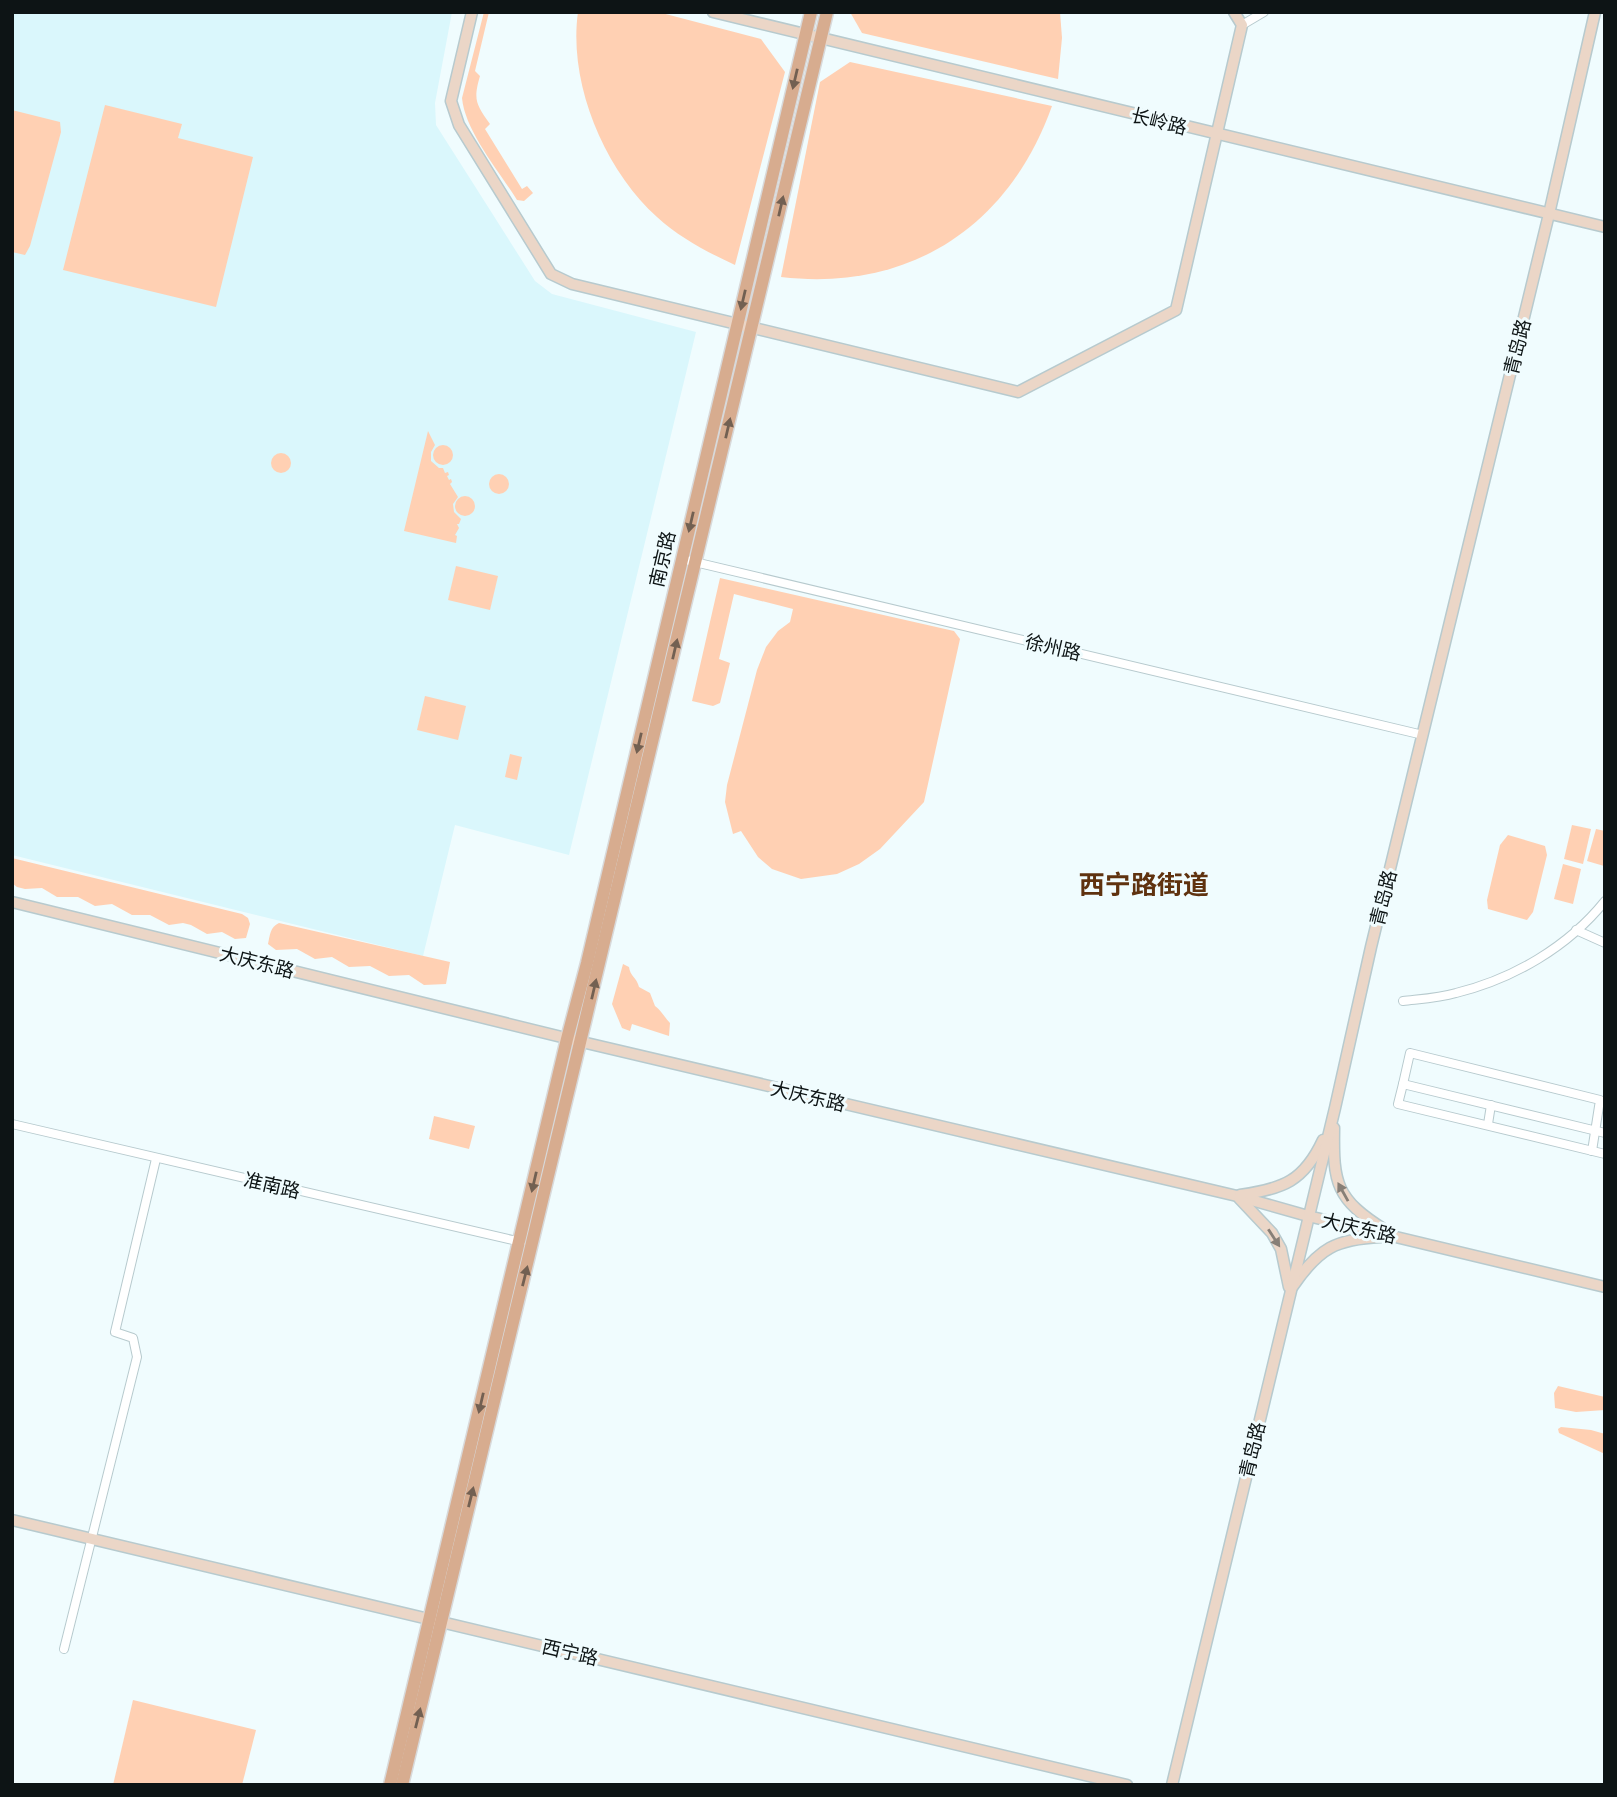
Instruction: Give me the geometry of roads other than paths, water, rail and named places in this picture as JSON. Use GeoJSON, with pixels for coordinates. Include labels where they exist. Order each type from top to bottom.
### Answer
{"type":"FeatureCollection","features":[{"type":"Feature","properties":{"kind":"main road","name":"南京路"},"geometry":{"type":"LineString","coordinates":[[526,1243],[567,1039],[811,12]]}},
{"type":"Feature","properties":{"kind":"main road","name":"南京路"},"geometry":{"type":"LineString","coordinates":[[526,1243],[582,1042],[827,12]]}},
{"type":"Feature","properties":{"kind":"main road"},"geometry":{"type":"LineString","coordinates":[[390,1785],[435,1620],[526,1243]]}},
{"type":"Feature","properties":{"kind":"main road"},"geometry":{"type":"LineString","coordinates":[[402,1785],[435,1620]]}},
{"type":"Feature","properties":{"kind":"street"},"geometry":{"type":"LineString","coordinates":[[472,12],[451,101],[459,125],[551,274],[572,284],[1018,392],[1176,310],[1242,25],[1234,12]]}},
{"type":"Feature","properties":{"kind":"street","name":"长岭路"},"geometry":{"type":"LineString","coordinates":[[713,12],[1605,227]]}},
{"type":"Feature","properties":{"kind":"street"},"geometry":{"type":"LineString","coordinates":[[1242,25],[1264,12]]}},
{"type":"Feature","properties":{"kind":"street","name":"青岛路"},"geometry":{"type":"LineString","coordinates":[[1172,1785],[1549,214],[1595,12]]}},
{"type":"Feature","properties":{"kind":"street","name":"徐州路"},"geometry":{"type":"LineString","coordinates":[[682,559],[1423,735]]}},
{"type":"Feature","properties":{"kind":"street"},"geometry":{"type":"LineString","coordinates":[[1403,1001],[1455,994],[1496,981],[1532,963],[1576,930],[1605,901]]}},
{"type":"Feature","properties":{"kind":"street","name":"大庆东路"},"geometry":{"type":"LineString","coordinates":[[12,902],[567,1039],[1237,1196],[1308,1216],[1605,1287]]}},
{"type":"Feature","properties":{"kind":"street"},"geometry":{"type":"LineString","coordinates":[[1576,930],[1605,943]]}},
{"type":"Feature","properties":{"kind":"street"},"geometry":{"type":"LineString","coordinates":[[1592,1151],[1601,1132],[1600,1100],[1410,1053],[1398,1104],[1488,1124],[1592,1151],[1605,1154]]}},
{"type":"Feature","properties":{"kind":"street"},"geometry":{"type":"LineString","coordinates":[[1404,1084],[1601,1132]]}},
{"type":"Feature","properties":{"kind":"street"},"geometry":{"type":"LineString","coordinates":[[1488,1124],[1491,1105]]}},
{"type":"Feature","properties":{"kind":"street"},"geometry":{"type":"LineString","coordinates":[[1237,1196],[1282,1186],[1297,1177],[1321,1143],[1335,1108]]}},
{"type":"Feature","properties":{"kind":"street"},"geometry":{"type":"LineString","coordinates":[[1335,1108],[1335,1172],[1339,1189],[1350,1205],[1394,1236]]}},
{"type":"Feature","properties":{"kind":"street","name":"准南路"},"geometry":{"type":"LineString","coordinates":[[12,1124],[526,1243]]}},
{"type":"Feature","properties":{"kind":"street"},"geometry":{"type":"LineString","coordinates":[[64,1649],[137,1357],[133,1338],[115,1332],[156,1159]]}},
{"type":"Feature","properties":{"kind":"street"},"geometry":{"type":"LineString","coordinates":[[1237,1196],[1272,1233],[1281,1249],[1290,1291]]}},
{"type":"Feature","properties":{"kind":"street"},"geometry":{"type":"LineString","coordinates":[[1290,1291],[1322,1252],[1334,1245],[1352,1238],[1394,1236]]}},
{"type":"Feature","properties":{"kind":"street","name":"西宁路"},"geometry":{"type":"LineString","coordinates":[[12,1520],[1127,1785]]}},
{"type":"Feature","properties":{"kind":"district","name":"西宁路街道"},"geometry":{"type":"Point","coordinates":[1144,884]}}]}
